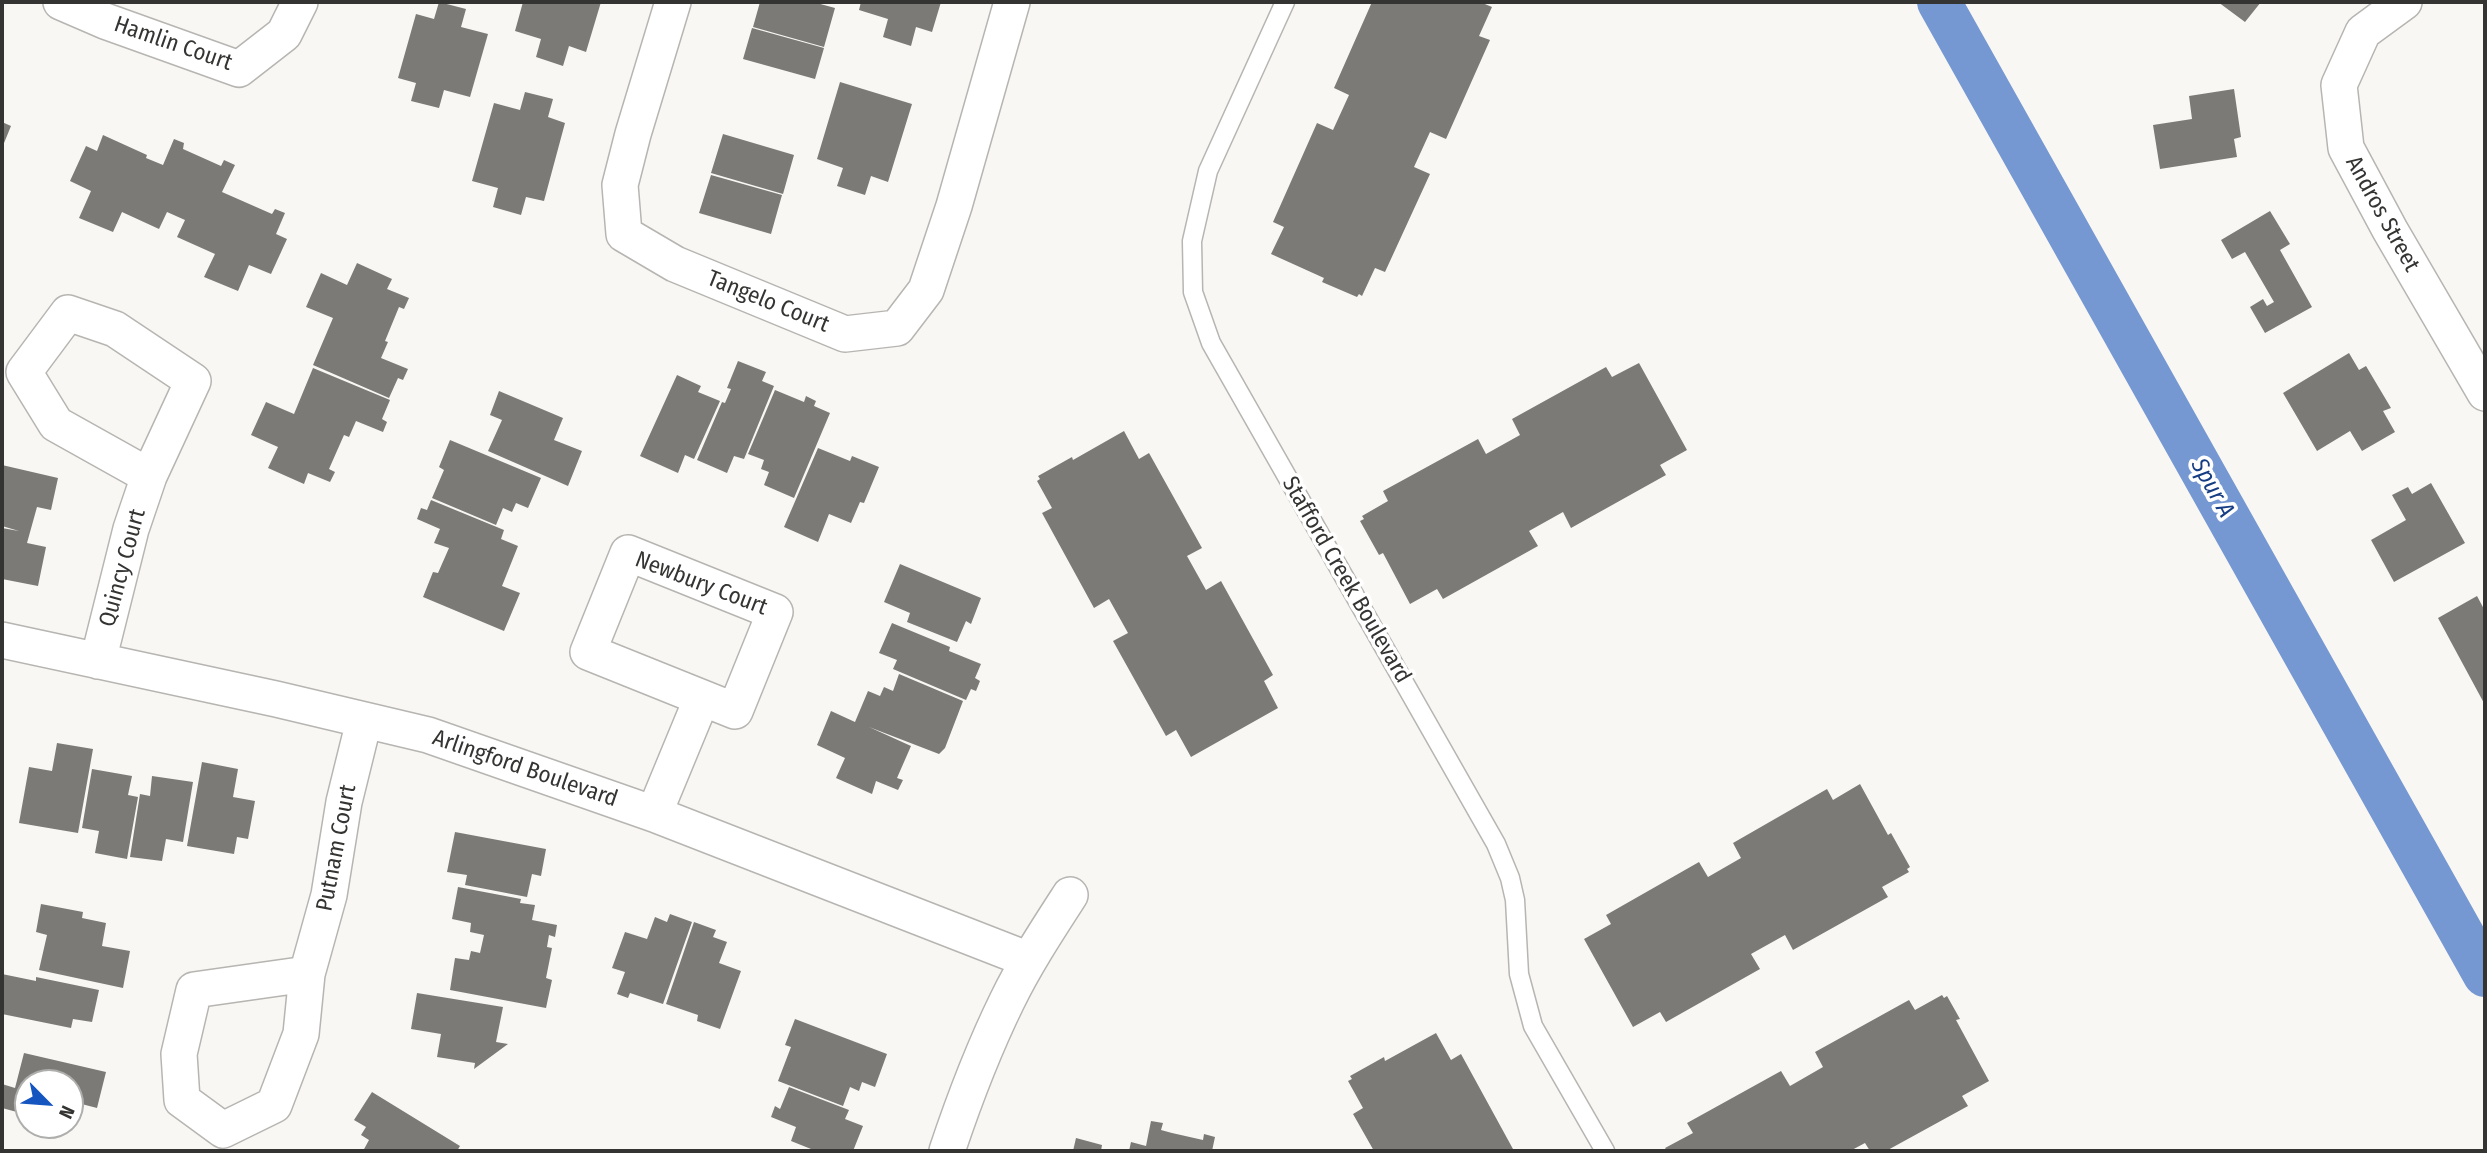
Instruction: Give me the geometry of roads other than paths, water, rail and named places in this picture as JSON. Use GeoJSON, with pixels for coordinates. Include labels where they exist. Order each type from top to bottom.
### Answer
{"type":"FeatureCollection","features":[{"type":"Feature","properties":{"kind":"street","name":"Hamlin Court"},"geometry":{"type":"LineString","coordinates":[[61,2],[105,21],[239,69],[284,34],[300,2]]}},
{"type":"Feature","properties":{"kind":"street","name":"Tangelo Court"},"geometry":{"type":"LineString","coordinates":[[673,2],[620,185],[624,233],[675,264],[845,334],[897,328],[926,290],[954,206],[1012,2]]}},
{"type":"Feature","properties":{"kind":"street","name":"Andros Street"},"geometry":{"type":"LineString","coordinates":[[2404,2],[2363,32],[2339,85],[2346,148],[2390,230],[2485,393]]}},
{"type":"Feature","properties":{"kind":"street","name":"Quincy Court"},"geometry":{"type":"LineString","coordinates":[[99,661],[131,529],[149,476],[193,381],[115,329],[68,313],[24,372],[56,424],[149,476]]}},
{"type":"Feature","properties":{"kind":"street","name":"Newbury Court"},"geometry":{"type":"LineString","coordinates":[[628,553],[775,612],[735,711],[702,698],[588,652],[628,553]]}},
{"type":"Feature","properties":{"kind":"street","name":"Arlingford Boulevard"},"geometry":{"type":"LineString","coordinates":[[2,640],[428,735],[654,814],[1029,960]]}},
{"type":"Feature","properties":{"kind":"street"},"geometry":{"type":"LineString","coordinates":[[654,814],[702,698]]}},
{"type":"Feature","properties":{"kind":"street","name":"Putnam Court"},"geometry":{"type":"LineString","coordinates":[[307,974],[194,990],[179,1054],[182,1100],[223,1130],[274,1105],[301,1034],[307,974],[329,895],[344,802],[365,721]]}},
{"type":"Feature","properties":{"kind":"street"},"geometry":{"type":"LineString","coordinates":[[947,1151],[1006,1002],[1070,895]]}},
{"type":"Feature","properties":{"kind":"lane","name":"Stafford Creek Boulevard"},"geometry":{"type":"LineString","coordinates":[[1286,2],[1208,172],[1192,241],[1193,292],[1211,344],[1496,844],[1510,878],[1515,900],[1519,974],[1533,1026],[1605,1151]]}},
{"type":"Feature","properties":{"kind":"waterway","name":"Spur A"},"geometry":{"type":"LineString","coordinates":[[1939,2],[2485,975]]}}]}
